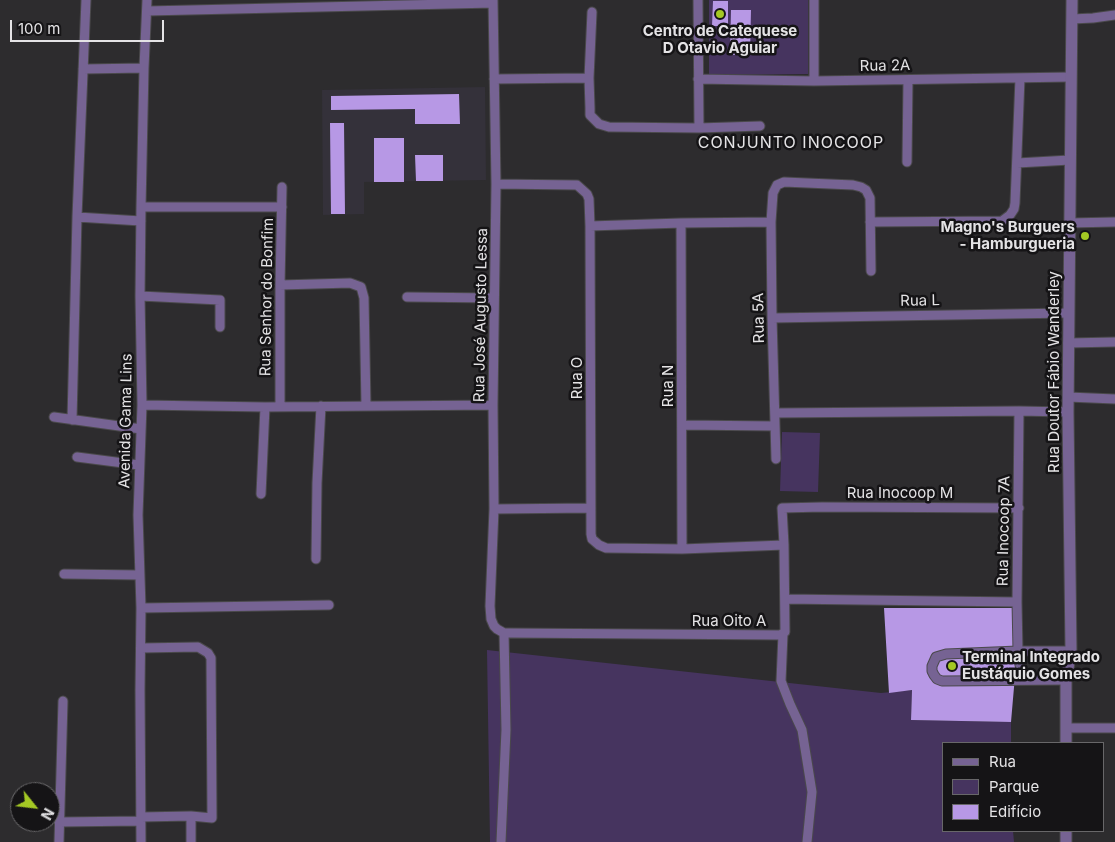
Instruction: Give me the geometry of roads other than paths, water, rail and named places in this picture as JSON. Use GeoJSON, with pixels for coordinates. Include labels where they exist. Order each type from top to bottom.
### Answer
{"type":"FeatureCollection","features":[{"type":"Feature","properties":{"kind":"street"},"geometry":{"type":"LineString","coordinates":[[72,420],[77,217],[86,0]]}},
{"type":"Feature","properties":{"kind":"street","name":"Avenida Gama Lins"},"geometry":{"type":"LineString","coordinates":[[141,842],[141,608],[138,516],[142,405],[140,207],[147,0]]}},
{"type":"Feature","properties":{"kind":"street"},"geometry":{"type":"LineString","coordinates":[[698,0],[699,128]]}},
{"type":"Feature","properties":{"kind":"street"},"geometry":{"type":"LineString","coordinates":[[814,0],[814,81]]}},
{"type":"Feature","properties":{"kind":"street","name":"Rua Doutor Fábio Wanderley"},"geometry":{"type":"LineString","coordinates":[[1066,742],[1066,680],[1071,651],[1068,313],[1072,0]]}},
{"type":"Feature","properties":{"kind":"street"},"geometry":{"type":"LineString","coordinates":[[147,11],[220,5],[493,1]]}},
{"type":"Feature","properties":{"kind":"street","name":"Rua José Augusto Lessa"},"geometry":{"type":"LineString","coordinates":[[493,1],[496,184],[493,405],[494,509],[490,606],[491,619],[494,626],[501,631],[506,730],[501,842]]}},
{"type":"Feature","properties":{"kind":"street"},"geometry":{"type":"LineString","coordinates":[[592,12],[589,78],[590,116],[599,124],[609,127],[699,128],[760,126]]}},
{"type":"Feature","properties":{"kind":"street"},"geometry":{"type":"LineString","coordinates":[[1072,19],[1115,15]]}},
{"type":"Feature","properties":{"kind":"street"},"geometry":{"type":"LineString","coordinates":[[83,69],[144,68]]}},
{"type":"Feature","properties":{"kind":"street","name":"Rua 2A"},"geometry":{"type":"LineString","coordinates":[[698,79],[814,81],[1071,77]]}},
{"type":"Feature","properties":{"kind":"street"},"geometry":{"type":"LineString","coordinates":[[494,78],[589,78]]}},
{"type":"Feature","properties":{"kind":"street"},"geometry":{"type":"LineString","coordinates":[[871,271],[870,222],[1002,221],[1010,215],[1014,208],[1020,78]]}},
{"type":"Feature","properties":{"kind":"street"},"geometry":{"type":"LineString","coordinates":[[907,162],[908,80]]}},
{"type":"Feature","properties":{"kind":"street"},"geometry":{"type":"LineString","coordinates":[[1016,163],[1070,160]]}},
{"type":"Feature","properties":{"kind":"street","name":"Rua 5A"},"geometry":{"type":"LineString","coordinates":[[776,459],[771,222],[774,190],[777,185],[784,182],[854,185],[861,187],[866,190],[870,198],[870,222]]}},
{"type":"Feature","properties":{"kind":"street","name":"Rua O"},"geometry":{"type":"LineString","coordinates":[[496,184],[577,185],[587,194],[589,199],[590,226],[592,539],[606,548],[682,549]]}},
{"type":"Feature","properties":{"kind":"street","name":"Rua Senhor do Bonfim"},"geometry":{"type":"LineString","coordinates":[[280,407],[282,187]]}},
{"type":"Feature","properties":{"kind":"street"},"geometry":{"type":"LineString","coordinates":[[140,207],[282,207]]}},
{"type":"Feature","properties":{"kind":"street"},"geometry":{"type":"LineString","coordinates":[[77,217],[140,222]]}},
{"type":"Feature","properties":{"kind":"street"},"geometry":{"type":"LineString","coordinates":[[590,226],[771,222]]}},
{"type":"Feature","properties":{"kind":"street"},"geometry":{"type":"LineString","coordinates":[[1069,222],[1115,222]]}},
{"type":"Feature","properties":{"kind":"street","name":"Rua N"},"geometry":{"type":"LineString","coordinates":[[681,223],[682,549]]}},
{"type":"Feature","properties":{"kind":"street"},"geometry":{"type":"LineString","coordinates":[[280,285],[350,283],[361,286],[364,298],[366,406]]}},
{"type":"Feature","properties":{"kind":"street"},"geometry":{"type":"LineString","coordinates":[[140,296],[220,300],[220,327]]}},
{"type":"Feature","properties":{"kind":"street"},"geometry":{"type":"LineString","coordinates":[[408,297],[494,298]]}},
{"type":"Feature","properties":{"kind":"street","name":"Rua L"},"geometry":{"type":"LineString","coordinates":[[772,318],[1068,313]]}},
{"type":"Feature","properties":{"kind":"street"},"geometry":{"type":"LineString","coordinates":[[1068,344],[1115,342]]}},
{"type":"Feature","properties":{"kind":"street"},"geometry":{"type":"LineString","coordinates":[[1068,398],[1115,399]]}},
{"type":"Feature","properties":{"kind":"street"},"geometry":{"type":"LineString","coordinates":[[142,405],[280,407],[493,405]]}},
{"type":"Feature","properties":{"kind":"street"},"geometry":{"type":"LineString","coordinates":[[316,559],[321,406]]}},
{"type":"Feature","properties":{"kind":"street"},"geometry":{"type":"LineString","coordinates":[[262,494],[265,407]]}},
{"type":"Feature","properties":{"kind":"street","name":"Rua Inocoop 7A"},"geometry":{"type":"LineString","coordinates":[[1019,411],[1018,651],[1020,665],[1027,680]]}},
{"type":"Feature","properties":{"kind":"street"},"geometry":{"type":"LineString","coordinates":[[775,413],[1068,412]]}},
{"type":"Feature","properties":{"kind":"street"},"geometry":{"type":"LineString","coordinates":[[54,417],[140,429]]}},
{"type":"Feature","properties":{"kind":"street"},"geometry":{"type":"LineString","coordinates":[[682,425],[775,426]]}},
{"type":"Feature","properties":{"kind":"street"},"geometry":{"type":"LineString","coordinates":[[77,457],[139,465]]}},
{"type":"Feature","properties":{"kind":"street","name":"Rua Inocoop M"},"geometry":{"type":"LineString","coordinates":[[784,545],[782,508],[822,506],[1019,508]]}},
{"type":"Feature","properties":{"kind":"street"},"geometry":{"type":"LineString","coordinates":[[494,509],[591,508]]}},
{"type":"Feature","properties":{"kind":"street"},"geometry":{"type":"LineString","coordinates":[[682,549],[784,545]]}},
{"type":"Feature","properties":{"kind":"street","name":"Rua Oito A"},"geometry":{"type":"LineString","coordinates":[[501,631],[780,635],[785,632],[784,545]]}},
{"type":"Feature","properties":{"kind":"street"},"geometry":{"type":"LineString","coordinates":[[64,574],[140,575]]}},
{"type":"Feature","properties":{"kind":"street"},"geometry":{"type":"LineString","coordinates":[[785,599],[1017,602]]}},
{"type":"Feature","properties":{"kind":"street"},"geometry":{"type":"LineString","coordinates":[[141,608],[329,605]]}},
{"type":"Feature","properties":{"kind":"street"},"geometry":{"type":"LineString","coordinates":[[783,634],[782,681],[802,730],[812,792],[806,842]]}},
{"type":"Feature","properties":{"kind":"street"},"geometry":{"type":"LineString","coordinates":[[63,701],[60,822],[191,816],[212,818],[211,658],[208,653],[198,648],[141,648]]}},
{"type":"Feature","properties":{"kind":"street"},"geometry":{"type":"LineString","coordinates":[[1066,680],[942,681],[934,675],[932,666],[936,657],[941,655],[1018,651],[1071,651]]}},
{"type":"Feature","properties":{"kind":"street"},"geometry":{"type":"LineString","coordinates":[[1066,728],[1115,728]]}},
{"type":"Feature","properties":{"kind":"street"},"geometry":{"type":"LineString","coordinates":[[191,816],[191,842]]}},
{"type":"Feature","properties":{"kind":"place","name":"Centro de Catequese D Otavio Aguiar"},"geometry":{"type":"Point","coordinates":[720,14]}},
{"type":"Feature","properties":{"kind":"place","name":"Magno's Burguers - Hamburgueria"},"geometry":{"type":"Point","coordinates":[1085,236]}},
{"type":"Feature","properties":{"kind":"place","name":"Terminal Integrado Eustáquio Gomes"},"geometry":{"type":"Point","coordinates":[952,666]}},
{"type":"Feature","properties":{"kind":"district","name":"CONJUNTO INOCOOP"},"geometry":{"type":"Point","coordinates":[791,143]}}]}
